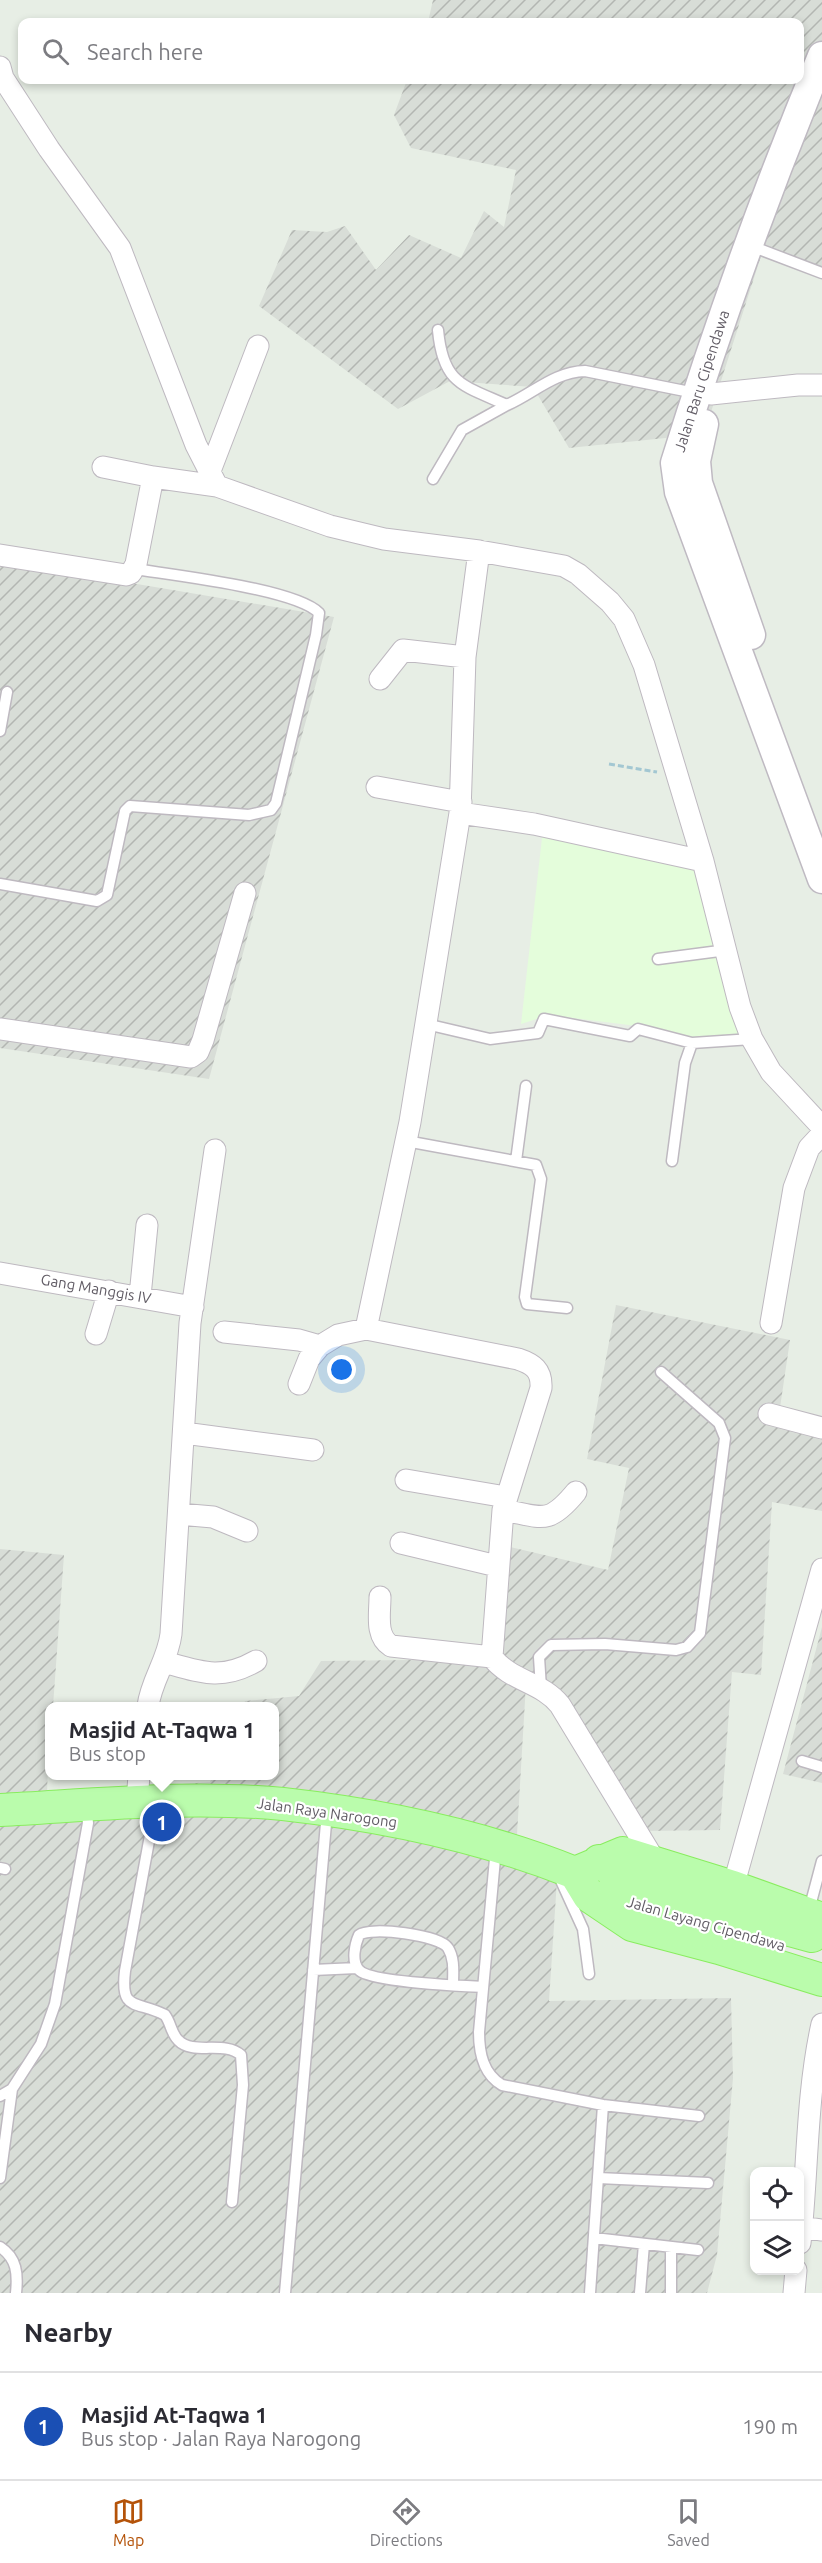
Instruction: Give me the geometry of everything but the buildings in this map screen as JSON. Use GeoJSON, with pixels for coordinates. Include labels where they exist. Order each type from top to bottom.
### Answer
{"type":"FeatureCollection","features":[{"type":"Feature","properties":{"kind":"main road","name":"Jalan Baru Cipendawa"},"geometry":{"type":"LineString","coordinates":[[756,249],[776,166],[822,56]]}},
{"type":"Feature","properties":{"kind":"main road","name":"Jalan Baru Cipendawa"},"geometry":{"type":"LineString","coordinates":[[822,104],[756,249],[704,394],[696,461],[698,483],[749,661],[822,879]]}},
{"type":"Feature","properties":{"kind":"main road","name":"Jalan Baru Cipendawa"},"geometry":{"type":"LineString","coordinates":[[749,661],[822,831]]}},
{"type":"Feature","properties":{"kind":"main road","name":"Jalan Raya Narogong"},"geometry":{"type":"LineString","coordinates":[[0,1810],[86,1805],[144,1793],[282,1804],[404,1823],[496,1847],[579,1873],[632,1925],[719,1948],[822,1980]]}},
{"type":"Feature","properties":{"kind":"main road","name":"Jalan Raya Narogong"},"geometry":{"type":"LineString","coordinates":[[579,1873],[623,1853],[733,1887],[817,1924]]}},
{"type":"Feature","properties":{"kind":"main road","name":"Jalan Layang Cipendawa"},"geometry":{"type":"LineString","coordinates":[[579,1873],[627,1881],[731,1914],[817,1924]]}},
{"type":"Feature","properties":{"kind":"main road","name":"Jalan Layang Cipendawa"},"geometry":{"type":"LineString","coordinates":[[579,1873],[637,1902],[728,1932],[822,1958]]}},
{"type":"Feature","properties":{"kind":"street"},"geometry":{"type":"LineString","coordinates":[[0,67],[3,78],[49,149],[120,248],[182,410],[214,479]]}},
{"type":"Feature","properties":{"kind":"street"},"geometry":{"type":"LineString","coordinates":[[214,479],[258,346]]}},
{"type":"Feature","properties":{"kind":"street"},"geometry":{"type":"LineString","coordinates":[[704,394],[798,385],[822,385]]}},
{"type":"Feature","properties":{"kind":"street"},"geometry":{"type":"LineString","coordinates":[[103,467],[153,477],[214,479],[330,526],[384,539],[479,551],[564,566],[578,574],[610,602],[624,619],[644,665],[703,861],[740,1007],[752,1040],[771,1072],[822,1127]]}},
{"type":"Feature","properties":{"kind":"street"},"geometry":{"type":"LineString","coordinates":[[0,555],[126,575],[135,569],[153,477]]}},
{"type":"Feature","properties":{"kind":"street"},"geometry":{"type":"LineString","coordinates":[[366,1329],[406,1141],[461,808],[465,657],[479,551]]}},
{"type":"Feature","properties":{"kind":"street"},"geometry":{"type":"LineString","coordinates":[[380,679],[403,650],[465,657]]}},
{"type":"Feature","properties":{"kind":"street"},"geometry":{"type":"LineString","coordinates":[[377,787],[461,808],[703,861]]}},
{"type":"Feature","properties":{"kind":"street"},"geometry":{"type":"LineString","coordinates":[[0,1029],[191,1057],[198,1052],[203,1040],[244,893]]}},
{"type":"Feature","properties":{"kind":"street"},"geometry":{"type":"LineString","coordinates":[[771,1323],[794,1188],[808,1148],[822,1134]]}},
{"type":"Feature","properties":{"kind":"street"},"geometry":{"type":"LineString","coordinates":[[149,1702],[153,1684],[164,1662],[171,1634],[185,1389],[193,1307],[215,1150]]}},
{"type":"Feature","properties":{"kind":"street"},"geometry":{"type":"LineString","coordinates":[[140,1296],[147,1225]]}},
{"type":"Feature","properties":{"kind":"street","name":"Gang Manggis IV"},"geometry":{"type":"LineString","coordinates":[[0,1273],[193,1307]]}},
{"type":"Feature","properties":{"kind":"street"},"geometry":{"type":"LineString","coordinates":[[96,1334],[109,1291]]}},
{"type":"Feature","properties":{"kind":"street"},"geometry":{"type":"LineString","coordinates":[[299,1384],[309,1359],[320,1346],[338,1335],[366,1329],[518,1359],[536,1367],[541,1376],[542,1388],[504,1504],[497,1566],[492,1657]]}},
{"type":"Feature","properties":{"kind":"street"},"geometry":{"type":"LineString","coordinates":[[224,1332],[274,1336],[320,1346]]}},
{"type":"Feature","properties":{"kind":"street"},"geometry":{"type":"LineString","coordinates":[[769,1414],[822,1428]]}},
{"type":"Feature","properties":{"kind":"street"},"geometry":{"type":"LineString","coordinates":[[184,1433],[313,1450]]}},
{"type":"Feature","properties":{"kind":"street"},"geometry":{"type":"LineString","coordinates":[[406,1480],[549,1517],[559,1512],[576,1492]]}},
{"type":"Feature","properties":{"kind":"street"},"geometry":{"type":"LineString","coordinates":[[179,1514],[213,1517],[247,1531]]}},
{"type":"Feature","properties":{"kind":"street"},"geometry":{"type":"LineString","coordinates":[[401,1543],[497,1566]]}},
{"type":"Feature","properties":{"kind":"street"},"geometry":{"type":"LineString","coordinates":[[733,1887],[822,1569]]}},
{"type":"Feature","properties":{"kind":"street"},"geometry":{"type":"LineString","coordinates":[[380,1597],[380,1630],[385,1641],[392,1646],[492,1657],[510,1674],[551,1694],[566,1712],[656,1863]]}},
{"type":"Feature","properties":{"kind":"street"},"geometry":{"type":"LineString","coordinates":[[164,1662],[207,1673],[227,1674],[256,1661]]}},
{"type":"Feature","properties":{"kind":"street"},"geometry":{"type":"LineString","coordinates":[[804,2177],[813,2079],[822,2024]]}},
{"type":"Feature","properties":{"kind":"street"},"geometry":{"type":"LineString","coordinates":[[804,2197],[808,2233]]}},
{"type":"Feature","properties":{"kind":"street"},"geometry":{"type":"LineString","coordinates":[[794,2293],[796,2275]]}},
{"type":"Feature","properties":{"kind":"lane"},"geometry":{"type":"LineString","coordinates":[[756,249],[822,273]]}},
{"type":"Feature","properties":{"kind":"lane"},"geometry":{"type":"LineString","coordinates":[[438,330],[440,353],[447,370],[467,387],[507,405]]}},
{"type":"Feature","properties":{"kind":"lane"},"geometry":{"type":"LineString","coordinates":[[434,479],[462,430],[557,376],[570,371],[585,371],[704,394]]}},
{"type":"Feature","properties":{"kind":"lane"},"geometry":{"type":"LineString","coordinates":[[0,884],[97,901],[107,895],[124,811],[130,806],[249,815],[271,810],[276,804],[314,646],[319,613],[312,606],[273,595],[135,569]]}},
{"type":"Feature","properties":{"kind":"lane"},"geometry":{"type":"LineString","coordinates":[[0,731],[7,692]]}},
{"type":"Feature","properties":{"kind":"lane"},"geometry":{"type":"LineString","coordinates":[[658,958],[727,950]]}},
{"type":"Feature","properties":{"kind":"lane"},"geometry":{"type":"LineString","coordinates":[[426,1024],[490,1039],[538,1033],[544,1019],[630,1036],[638,1029],[692,1043],[752,1040]]}},
{"type":"Feature","properties":{"kind":"lane"},"geometry":{"type":"LineString","coordinates":[[672,1161],[686,1063],[692,1043]]}},
{"type":"Feature","properties":{"kind":"lane"},"geometry":{"type":"LineString","coordinates":[[516,1161],[526,1086]]}},
{"type":"Feature","properties":{"kind":"lane"},"geometry":{"type":"LineString","coordinates":[[406,1141],[536,1165],[541,1179],[525,1297],[527,1304],[567,1308]]}},
{"type":"Feature","properties":{"kind":"lane"},"geometry":{"type":"LineString","coordinates":[[541,1688],[539,1657],[551,1644],[594,1644],[676,1650],[687,1647],[700,1633],[725,1438],[719,1423],[661,1372]]}},
{"type":"Feature","properties":{"kind":"lane"},"geometry":{"type":"LineString","coordinates":[[802,1761],[822,1767]]}},
{"type":"Feature","properties":{"kind":"lane"},"geometry":{"type":"LineString","coordinates":[[144,1793],[124,1993],[130,2003],[165,2015],[174,2035],[184,2045],[229,2049],[241,2055],[243,2085],[232,2202]]}},
{"type":"Feature","properties":{"kind":"lane"},"geometry":{"type":"LineString","coordinates":[[0,2178],[12,2089],[41,2044],[55,2004],[87,1823],[86,1805]]}},
{"type":"Feature","properties":{"kind":"lane"},"geometry":{"type":"LineString","coordinates":[[285,2293],[327,1811]]}},
{"type":"Feature","properties":{"kind":"lane"},"geometry":{"type":"LineString","coordinates":[[496,1847],[479,2046],[482,2059],[492,2078],[502,2085],[603,2105],[699,2116]]}},
{"type":"Feature","properties":{"kind":"lane"},"geometry":{"type":"LineString","coordinates":[[817,1924],[822,1861]]}},
{"type":"Feature","properties":{"kind":"lane"},"geometry":{"type":"LineString","coordinates":[[579,1873],[589,1974]]}},
{"type":"Feature","properties":{"kind":"lane"},"geometry":{"type":"LineString","coordinates":[[453,1985],[453,1962],[448,1948],[437,1940],[365,1930],[357,1940],[357,1968],[363,1974],[381,1978],[453,1985],[483,1987]]}},
{"type":"Feature","properties":{"kind":"lane"},"geometry":{"type":"LineString","coordinates":[[313,1970],[357,1968]]}},
{"type":"Feature","properties":{"kind":"lane"},"geometry":{"type":"LineString","coordinates":[[0,2096],[12,2089]]}},
{"type":"Feature","properties":{"kind":"lane"},"geometry":{"type":"LineString","coordinates":[[590,2293],[603,2105]]}},
{"type":"Feature","properties":{"kind":"lane"},"geometry":{"type":"LineString","coordinates":[[598,2178],[708,2183]]}},
{"type":"Feature","properties":{"kind":"lane"},"geometry":{"type":"LineString","coordinates":[[594,2238],[698,2250]]}},
{"type":"Feature","properties":{"kind":"lane"},"geometry":{"type":"LineString","coordinates":[[640,2293],[644,2244]]}},
{"type":"Feature","properties":{"kind":"lane"},"geometry":{"type":"LineString","coordinates":[[0,2247],[11,2256],[15,2264],[16,2293]]}},
{"type":"Feature","properties":{"kind":"lane"},"geometry":{"type":"LineString","coordinates":[[671,2247],[671,2293]]}},
{"type":"Feature","properties":{"kind":"path"},"geometry":{"type":"LineString","coordinates":[[609,764],[677,776]]}},
{"type":"Feature","properties":{"kind":"shaded area"},"geometry":{"type":"Polygon","coordinates":[[[433,0],[822,0],[822,274],[762,253],[704,434],[569,448],[533,387],[450,381],[398,409],[259,306],[292,230],[327,232],[345,226],[376,270],[409,235],[461,258],[484,211],[504,227],[516,170],[411,148],[394,115],[406,84],[804,84],[804,18],[429,18],[433,0]]]}},
{"type":"Feature","properties":{"kind":"shaded area"},"geometry":{"type":"Polygon","coordinates":[[[0,561],[334,617],[209,1079],[0,1048],[0,561]]]}},
{"type":"Feature","properties":{"kind":"shaded area"},"geometry":{"type":"Polygon","coordinates":[[[543,829],[709,864],[749,1036],[697,1040],[645,1027],[549,1015],[521,1024],[543,829]]]}},
{"type":"Feature","properties":{"kind":"shaded area"},"geometry":{"type":"Polygon","coordinates":[[[616,1305],[790,1340],[778,1421],[822,1433],[822,1511],[772,1502],[761,1675],[732,1672],[720,1830],[643,1831],[559,1697],[526,1684],[515,1868],[557,1880],[549,2001],[731,1998],[733,2078],[717,2255],[707,2293],[0,2293],[0,1549],[64,1555],[53,1702],[45,1702],[47,1794],[210,1782],[211,1780],[279,1780],[279,1702],[245,1701],[299,1696],[321,1661],[496,1659],[506,1546],[608,1570],[629,1468],[587,1459],[616,1305]]]}},
{"type":"Feature","properties":{"kind":"shaded area"},"geometry":{"type":"Polygon","coordinates":[[[822,1627],[822,1783],[783,1774],[822,1627]]]}},
{"type":"Feature","properties":{"kind":"place","name":"Masjid At-Taqwa 1"},"geometry":{"type":"Point","coordinates":[162,1822]}}]}
